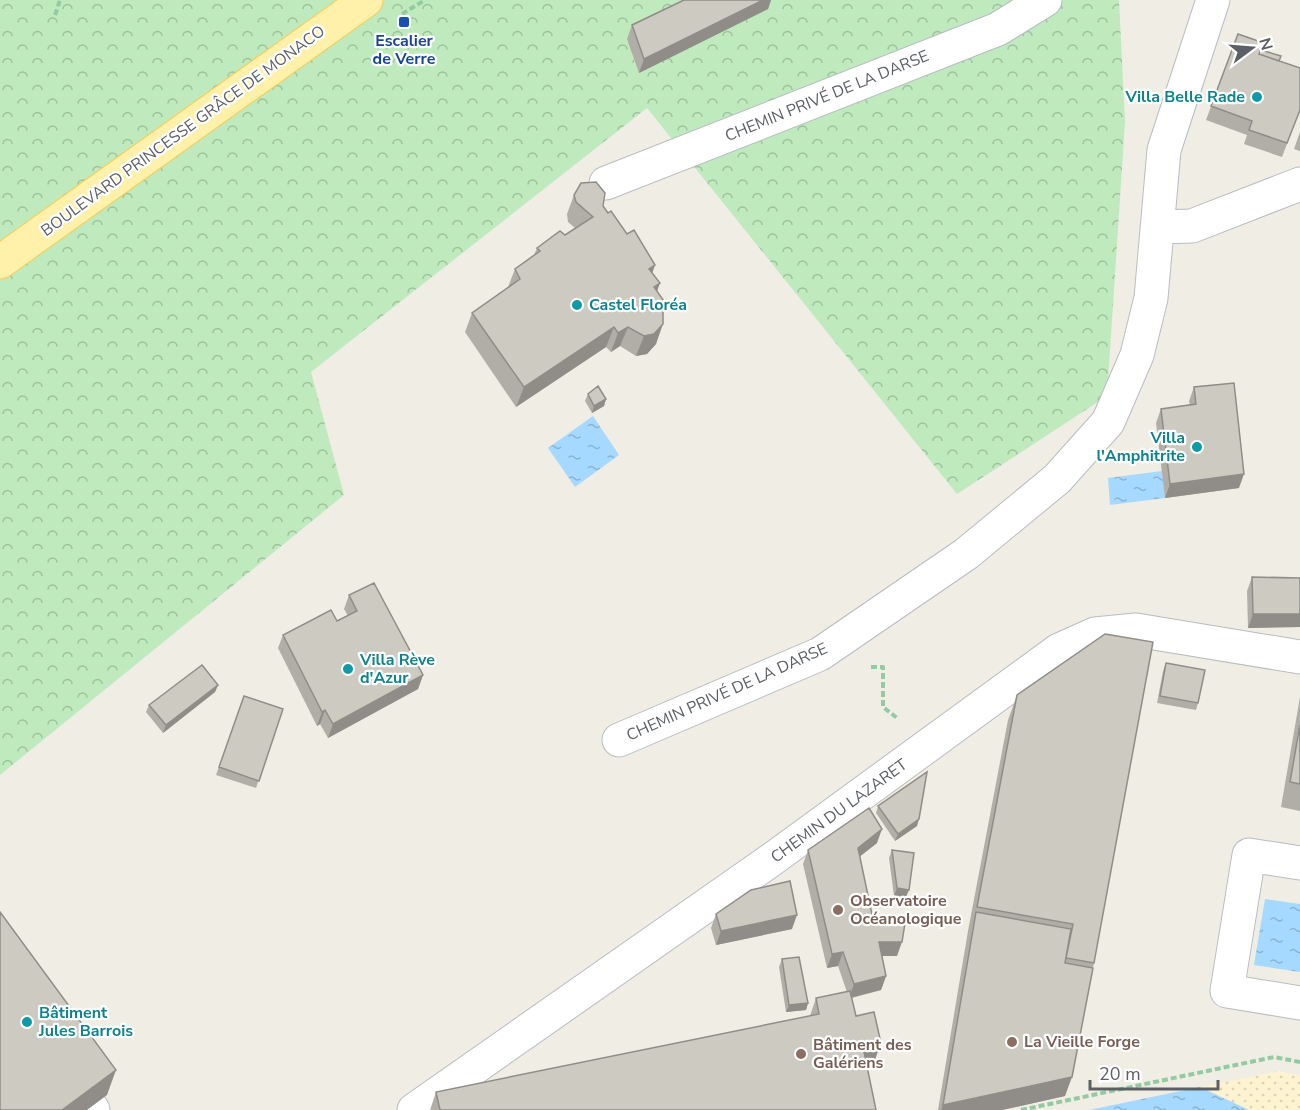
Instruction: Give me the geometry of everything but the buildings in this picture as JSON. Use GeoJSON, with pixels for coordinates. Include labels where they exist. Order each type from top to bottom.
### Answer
{"type":"FeatureCollection","features":[{"type":"Feature","properties":{"kind":"main road","name":"BOULEVARD PRINCESSE GRÂCE DE MONACO"},"geometry":{"type":"LineString","coordinates":[[0,262],[366,0]]}},
{"type":"Feature","properties":{"kind":"street","name":"CHEMIN PRIVÉ DE LA DARSE"},"geometry":{"type":"LineString","coordinates":[[606,183],[998,28],[1045,0]]}},
{"type":"Feature","properties":{"kind":"street","name":"CHEMIN PRIVÉ DE LA DARSE"},"geometry":{"type":"LineString","coordinates":[[619,740],[820,654],[966,554],[1057,479],[1108,422],[1137,355],[1151,298],[1164,150],[1213,0]]}},
{"type":"Feature","properties":{"kind":"street"},"geometry":{"type":"LineString","coordinates":[[1158,227],[1192,226],[1300,184]]}},
{"type":"Feature","properties":{"kind":"street","name":"CHEMIN DU LAZARET"},"geometry":{"type":"LineString","coordinates":[[414,1110],[771,860],[1059,650],[1095,634],[1136,630],[1300,657]]}},
{"type":"Feature","properties":{"kind":"street"},"geometry":{"type":"LineString","coordinates":[[1300,863],[1250,855],[1227,991],[1300,1003]]}},
{"type":"Feature","properties":{"kind":"path"},"geometry":{"type":"LineString","coordinates":[[55,15],[60,0]]}},
{"type":"Feature","properties":{"kind":"path"},"geometry":{"type":"LineString","coordinates":[[820,654],[830,668],[883,667],[883,707],[896,719],[905,713]]}},
{"type":"Feature","properties":{"kind":"path"},"geometry":{"type":"LineString","coordinates":[[1021,1110],[1274,1057],[1300,1062]]}},
{"type":"Feature","properties":{"kind":"green space"},"geometry":{"type":"Polygon","coordinates":[[[0,0],[1119,0],[1125,122],[1107,396],[957,494],[647,108],[311,372],[344,495],[0,775],[0,0]]]}},
{"type":"Feature","properties":{"kind":"sand"},"geometry":{"type":"Polygon","coordinates":[[[1279,1071],[1300,1075],[1300,1110],[1249,1110],[1200,1087],[1279,1071]]]}},
{"type":"Feature","properties":{"kind":"water"},"geometry":{"type":"Polygon","coordinates":[[[593,416],[619,455],[575,487],[548,448],[593,416]]]}},
{"type":"Feature","properties":{"kind":"water"},"geometry":{"type":"Polygon","coordinates":[[[1162,471],[1165,498],[1110,505],[1108,478],[1162,471]]]}},
{"type":"Feature","properties":{"kind":"water"},"geometry":{"type":"Polygon","coordinates":[[[1265,899],[1300,904],[1300,972],[1254,965],[1265,899]]]}},
{"type":"Feature","properties":{"kind":"water"},"geometry":{"type":"Polygon","coordinates":[[[1200,1087],[1249,1110],[1089,1110],[1200,1087]]]}},
{"type":"Feature","properties":{"kind":"place","name":"Escalier de Verre"},"geometry":{"type":"Point","coordinates":[404,22]}},
{"type":"Feature","properties":{"kind":"place","name":"Villa Belle Rade"},"geometry":{"type":"Point","coordinates":[1257,97]}},
{"type":"Feature","properties":{"kind":"place","name":"Castel Floréa"},"geometry":{"type":"Point","coordinates":[577,305]}},
{"type":"Feature","properties":{"kind":"place","name":"Villa l'Amphitrite"},"geometry":{"type":"Point","coordinates":[1197,447]}},
{"type":"Feature","properties":{"kind":"place","name":"Villa Rève d'Azur"},"geometry":{"type":"Point","coordinates":[348,669]}},
{"type":"Feature","properties":{"kind":"place","name":"Observatoire Océanologique"},"geometry":{"type":"Point","coordinates":[838,910]}},
{"type":"Feature","properties":{"kind":"place","name":"Bâtiment Jules Barrois"},"geometry":{"type":"Point","coordinates":[27,1022]}},
{"type":"Feature","properties":{"kind":"place","name":"La Vieille Forge"},"geometry":{"type":"Point","coordinates":[1012,1042]}},
{"type":"Feature","properties":{"kind":"place","name":"Bâtiment des Galériens"},"geometry":{"type":"Point","coordinates":[801,1054]}}]}
